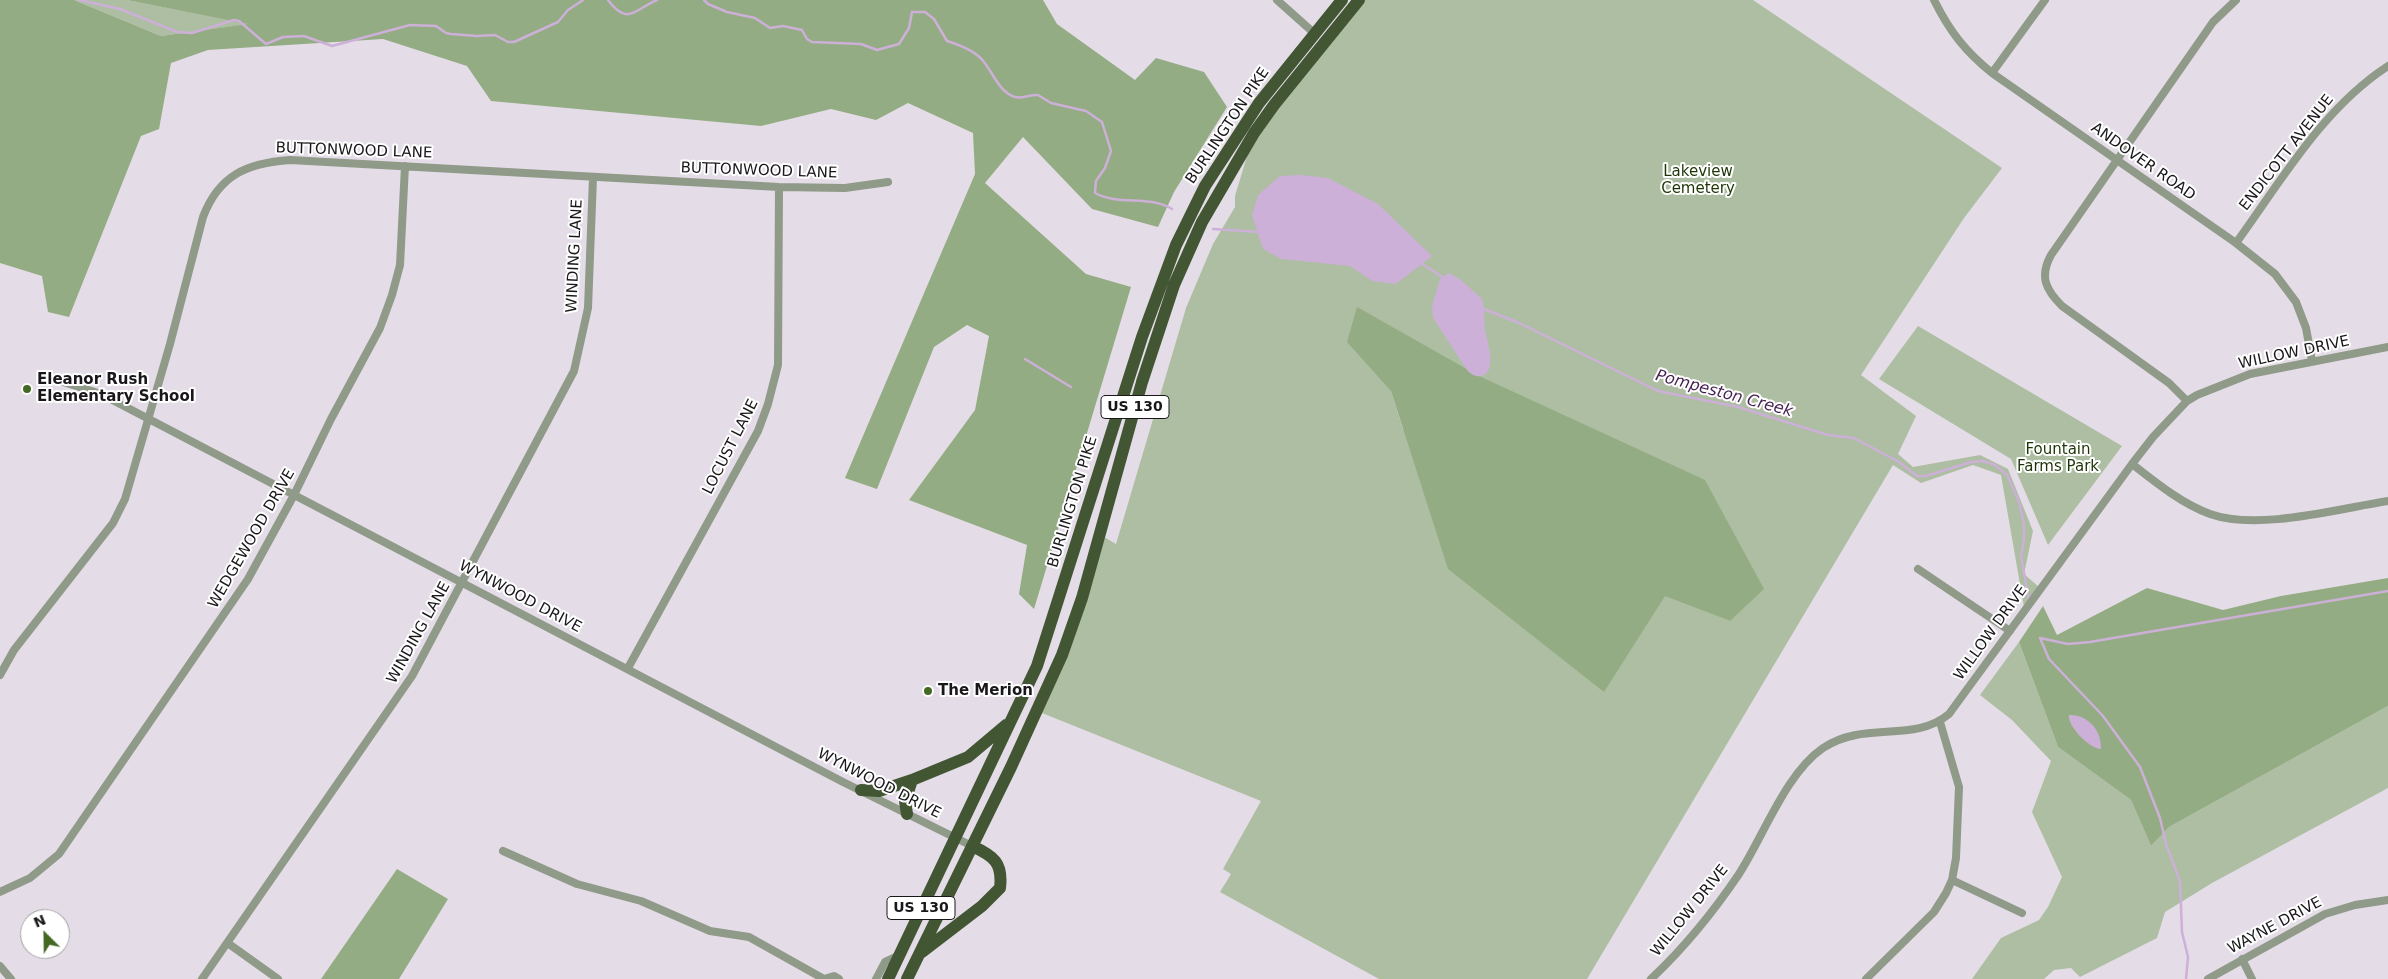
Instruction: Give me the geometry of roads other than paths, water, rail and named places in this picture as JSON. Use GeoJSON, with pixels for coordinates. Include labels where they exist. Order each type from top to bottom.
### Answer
{"type":"FeatureCollection","features":[{"type":"Feature","properties":{"kind":"highway","name":"BURLINGTON PIKE"},"geometry":{"type":"LineString","coordinates":[[888,979],[1037,666],[1142,337],[1176,245],[1205,186],[1259,103],[1342,0]]}},
{"type":"Feature","properties":{"kind":"highway","name":"BURLINGTON PIKE"},"geometry":{"type":"LineString","coordinates":[[907,979],[1037,711],[1073,627],[1142,382],[1174,285],[1202,222],[1254,133],[1294,78],[1359,0]]}},
{"type":"Feature","properties":{"kind":"highway"},"geometry":{"type":"LineString","coordinates":[[861,790],[879,791],[912,780],[968,757],[1011,720]]}},
{"type":"Feature","properties":{"kind":"highway"},"geometry":{"type":"LineString","coordinates":[[907,814],[905,801],[912,780]]}},
{"type":"Feature","properties":{"kind":"highway"},"geometry":{"type":"LineString","coordinates":[[920,953],[982,906],[1000,888],[1001,874],[996,861],[972,846]]}},
{"type":"Feature","properties":{"kind":"street"},"geometry":{"type":"LineString","coordinates":[[1277,0],[1314,33]]}},
{"type":"Feature","properties":{"kind":"street","name":"ANDOVER ROAD"},"geometry":{"type":"LineString","coordinates":[[1934,0],[1957,40],[1969,54],[1992,73],[2236,243],[2274,274],[2296,302],[2306,328],[2312,361]]}},
{"type":"Feature","properties":{"kind":"street"},"geometry":{"type":"LineString","coordinates":[[1992,73],[2044,0]]}},
{"type":"Feature","properties":{"kind":"street"},"geometry":{"type":"LineString","coordinates":[[2187,401],[2169,383],[2062,306],[2050,294],[2044,279],[2047,263],[2051,255],[2116,160],[2213,22],[2236,0]]}},
{"type":"Feature","properties":{"kind":"street","name":"ENDICOTT AVENUE"},"geometry":{"type":"LineString","coordinates":[[2236,243],[2302,150],[2344,101],[2388,66]]}},
{"type":"Feature","properties":{"kind":"street","name":"BUTTONWOOD LANE"},"geometry":{"type":"LineString","coordinates":[[0,675],[14,650],[67,579],[113,523],[125,499],[170,344],[204,217],[211,198],[223,183],[248,168],[267,161],[290,160],[593,178],[779,186],[845,188],[888,182]]}},
{"type":"Feature","properties":{"kind":"street","name":"WEDGEWOOD DRIVE"},"geometry":{"type":"LineString","coordinates":[[0,892],[30,878],[59,854],[248,579],[294,495],[380,328],[400,265],[405,166]]}},
{"type":"Feature","properties":{"kind":"street","name":"WINDING LANE"},"geometry":{"type":"LineString","coordinates":[[202,979],[412,676],[574,370],[588,308],[593,178]]}},
{"type":"Feature","properties":{"kind":"street","name":"LOCUST LANE"},"geometry":{"type":"LineString","coordinates":[[628,668],[758,431],[768,404],[778,365],[779,186]]}},
{"type":"Feature","properties":{"kind":"street","name":"WILLOW DRIVE"},"geometry":{"type":"LineString","coordinates":[[1651,979],[1678,954],[1738,874],[1776,807],[1810,760],[1823,748],[1860,732],[1918,730],[1940,722],[1949,714],[2132,464],[2153,437],[2187,401],[2250,374],[2388,347]]}},
{"type":"Feature","properties":{"kind":"street","name":"WYNWOOD DRIVE"},"geometry":{"type":"LineString","coordinates":[[54,379],[102,394],[955,839],[972,846]]}},
{"type":"Feature","properties":{"kind":"street"},"geometry":{"type":"LineString","coordinates":[[2132,464],[2192,506],[2210,514],[2239,521],[2273,520],[2388,501]]}},
{"type":"Feature","properties":{"kind":"street"},"geometry":{"type":"LineString","coordinates":[[1918,569],[2010,632]]}},
{"type":"Feature","properties":{"kind":"street"},"geometry":{"type":"LineString","coordinates":[[1866,979],[1934,912],[1952,880],[1956,858],[1960,803],[1959,787],[1940,722]]}},
{"type":"Feature","properties":{"kind":"street"},"geometry":{"type":"LineString","coordinates":[[503,851],[577,884],[641,901],[710,931],[750,937],[824,979],[834,976],[839,979]]}},
{"type":"Feature","properties":{"kind":"street"},"geometry":{"type":"LineString","coordinates":[[1952,880],[2022,913]]}},
{"type":"Feature","properties":{"kind":"street","name":"WAYNE DRIVE"},"geometry":{"type":"LineString","coordinates":[[2208,979],[2303,925],[2332,911],[2388,900]]}},
{"type":"Feature","properties":{"kind":"street"},"geometry":{"type":"LineString","coordinates":[[228,944],[278,979]]}},
{"type":"Feature","properties":{"kind":"street"},"geometry":{"type":"LineString","coordinates":[[876,979],[885,962],[900,955]]}},
{"type":"Feature","properties":{"kind":"street"},"geometry":{"type":"LineString","coordinates":[[2242,959],[2252,979]]}},
{"type":"Feature","properties":{"kind":"street"},"geometry":{"type":"LineString","coordinates":[[0,966],[12,979]]}},
{"type":"Feature","properties":{"kind":"waterway","name":"Pompeston Creek"},"geometry":{"type":"LineString","coordinates":[[79,0],[120,9],[177,32],[192,33],[234,20],[239,21],[266,44],[283,37],[304,36],[332,46],[410,25],[436,26],[451,34],[495,35],[508,42],[514,42],[558,22],[568,10],[583,0]]}},
{"type":"Feature","properties":{"kind":"waterway","name":"Pompeston Creek"},"geometry":{"type":"LineString","coordinates":[[608,0],[621,13],[626,14],[632,14],[657,0]]}},
{"type":"Feature","properties":{"kind":"waterway","name":"Pompeston Creek"},"geometry":{"type":"LineString","coordinates":[[704,0],[708,4],[727,12],[755,18],[770,28],[783,26],[802,30],[807,39],[812,42],[861,44],[877,50],[899,44],[909,28],[912,12],[925,12],[934,19],[947,41],[957,44],[981,58],[1001,87],[1010,95],[1015,97],[1038,95],[1051,103],[1086,111],[1102,122],[1111,151],[1105,168],[1096,181],[1095,193],[1114,199],[1154,202],[1172,209]]}},
{"type":"Feature","properties":{"kind":"waterway","name":"Pompeston Creek"},"geometry":{"type":"LineString","coordinates":[[1213,229],[1259,232]]}},
{"type":"Feature","properties":{"kind":"waterway","name":"Pompeston Creek"},"geometry":{"type":"LineString","coordinates":[[1419,262],[1444,278]]}},
{"type":"Feature","properties":{"kind":"waterway","name":"Pompeston Creek"},"geometry":{"type":"LineString","coordinates":[[1481,308],[1517,322],[1658,391],[1738,407],[1828,435],[1854,438],[1899,462],[1917,476],[1926,476],[1971,462],[1983,461],[1995,465],[2007,475],[2019,502],[2024,524],[2021,557],[2029,600]]}},
{"type":"Feature","properties":{"kind":"waterway"},"geometry":{"type":"LineString","coordinates":[[1025,359],[1071,387]]}},
{"type":"Feature","properties":{"kind":"waterway"},"geometry":{"type":"LineString","coordinates":[[2040,638],[2068,644],[2090,642],[2388,591]]}},
{"type":"Feature","properties":{"kind":"waterway","name":"Pompeston Creek"},"geometry":{"type":"LineString","coordinates":[[2040,638],[2049,659],[2103,716],[2140,767],[2160,818],[2166,844],[2180,881],[2182,932],[2188,957],[2186,979]]}},
{"type":"Feature","properties":{"kind":"place","name":"Eleanor Rush Elementary School"},"geometry":{"type":"Point","coordinates":[27,389]}},
{"type":"Feature","properties":{"kind":"place","name":"The Merion"},"geometry":{"type":"Point","coordinates":[928,691]}},
{"type":"Feature","properties":{"kind":"park label","name":"Lakeview Cemetery"},"geometry":{"type":"Point","coordinates":[1698,180]}},
{"type":"Feature","properties":{"kind":"park label","name":"Fountain Farms Park"},"geometry":{"type":"Point","coordinates":[2058,458]}}]}
